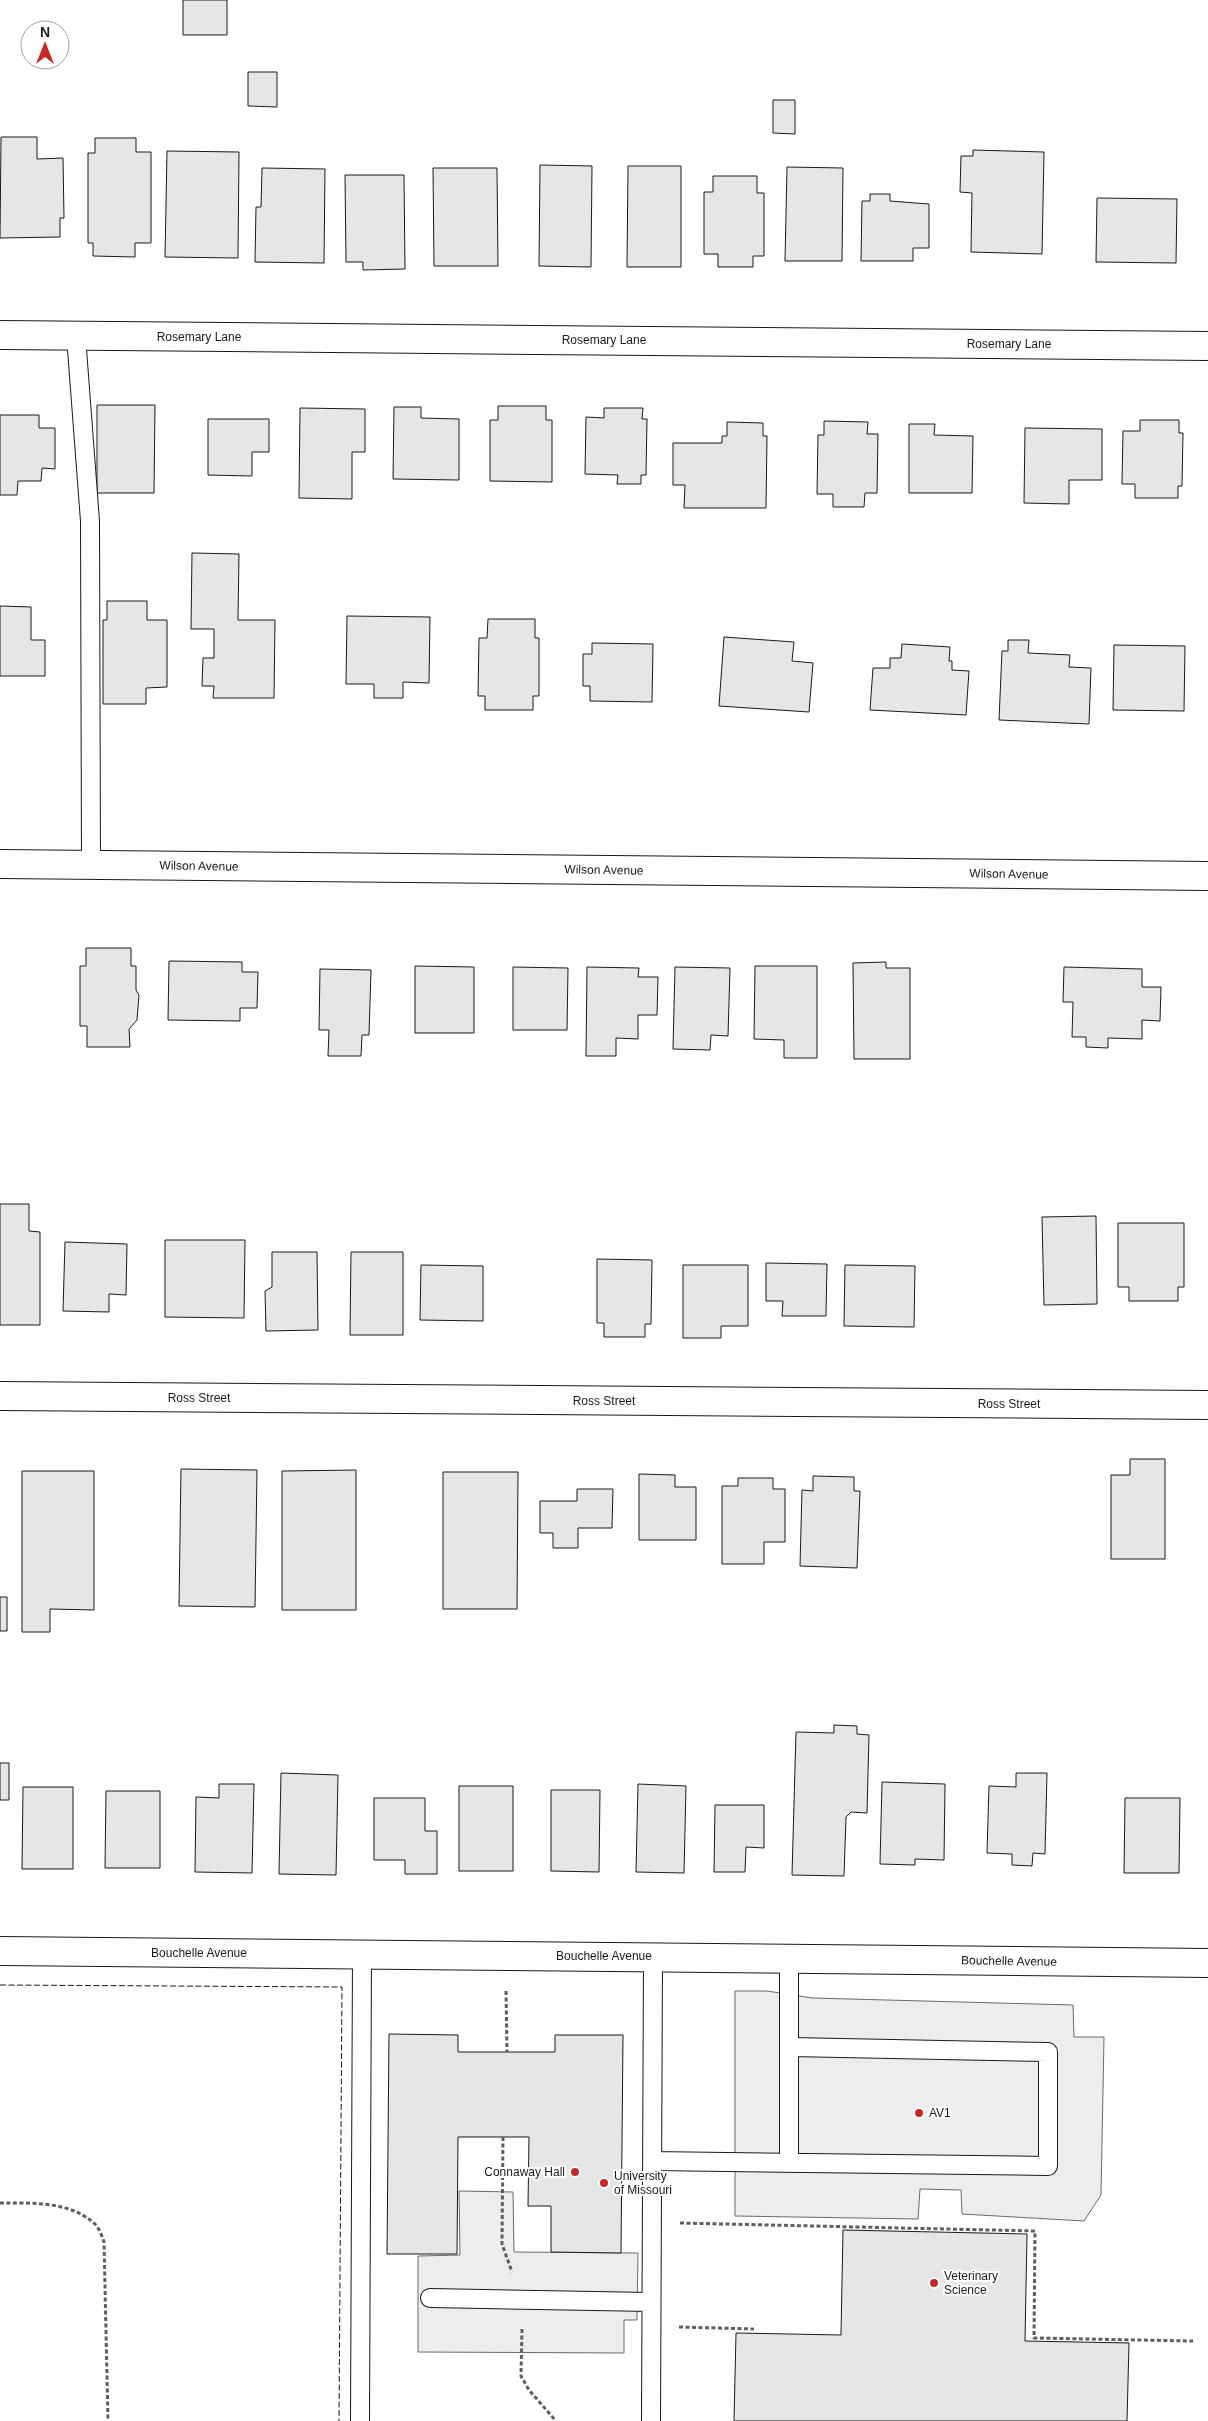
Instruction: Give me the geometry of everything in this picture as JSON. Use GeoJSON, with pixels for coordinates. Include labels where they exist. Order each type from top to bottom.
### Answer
{"type":"FeatureCollection","features":[{"type":"Feature","properties":{"kind":"street","name":"Rosemary Lane"},"geometry":{"type":"LineString","coordinates":[[0,335],[1208,346]]}},
{"type":"Feature","properties":{"kind":"street","name":"Wilson Avenue"},"geometry":{"type":"LineString","coordinates":[[0,864],[1208,876]]}},
{"type":"Feature","properties":{"kind":"street","name":"Ross Street"},"geometry":{"type":"LineString","coordinates":[[0,1396],[1208,1405]]}},
{"type":"Feature","properties":{"kind":"street","name":"Bouchelle Avenue"},"geometry":{"type":"LineString","coordinates":[[0,1951],[1208,1963]]}},
{"type":"Feature","properties":{"kind":"lane"},"geometry":{"type":"LineString","coordinates":[[76,336],[90,521],[90,864]]}},
{"type":"Feature","properties":{"kind":"lane"},"geometry":{"type":"LineString","coordinates":[[360,2421],[362,1954]]}},
{"type":"Feature","properties":{"kind":"lane"},"geometry":{"type":"LineString","coordinates":[[651,2421],[653,1957]]}},
{"type":"Feature","properties":{"kind":"lane"},"geometry":{"type":"LineString","coordinates":[[790,1958],[790,2163]]}},
{"type":"Feature","properties":{"kind":"lane"},"geometry":{"type":"LineString","coordinates":[[652,2161],[1048,2166],[1048,2052],[790,2047]]}},
{"type":"Feature","properties":{"kind":"lane"},"geometry":{"type":"LineString","coordinates":[[430,2298],[651,2302]]}},
{"type":"Feature","properties":{"kind":"path"},"geometry":{"type":"LineString","coordinates":[[505,1956],[507,2052]]}},
{"type":"Feature","properties":{"kind":"path"},"geometry":{"type":"LineString","coordinates":[[503,2137],[502,2244],[522,2300],[521,2376],[529,2390],[556,2421]]}},
{"type":"Feature","properties":{"kind":"path"},"geometry":{"type":"LineString","coordinates":[[0,2203],[42,2203],[76,2211],[96,2225],[104,2242],[108,2421]]}},
{"type":"Feature","properties":{"kind":"path"},"geometry":{"type":"LineString","coordinates":[[652,2222],[1035,2231],[1034,2338],[1193,2341]]}},
{"type":"Feature","properties":{"kind":"path"},"geometry":{"type":"LineString","coordinates":[[651,2326],[754,2329]]}},
{"type":"Feature","properties":{"kind":"shaded area","name":"AV1"},"geometry":{"type":"Polygon","coordinates":[[[735,1991],[767,1991],[812,1998],[1073,2005],[1074,2037],[1104,2037],[1101,2195],[1084,2221],[962,2214],[961,2190],[920,2189],[918,2219],[735,2216],[735,1991]]]}},
{"type":"Feature","properties":{"kind":"shaded area"},"geometry":{"type":"Polygon","coordinates":[[[459,2191],[513,2192],[514,2252],[638,2253],[637,2320],[624,2320],[624,2353],[418,2352],[418,2256],[460,2255],[459,2191]]]}},
{"type":"Feature","properties":{"kind":"building"},"geometry":{"type":"Polygon","coordinates":[[[183,0],[227,0],[227,35],[183,35],[183,0]]]}},
{"type":"Feature","properties":{"kind":"building"},"geometry":{"type":"Polygon","coordinates":[[[248,72],[277,72],[277,107],[248,106],[248,72]]]}},
{"type":"Feature","properties":{"kind":"building"},"geometry":{"type":"Polygon","coordinates":[[[773,100],[795,100],[795,134],[773,133],[773,100]]]}},
{"type":"Feature","properties":{"kind":"building"},"geometry":{"type":"Polygon","coordinates":[[[1,137],[37,137],[37,159],[63,158],[64,218],[60,218],[60,237],[0,238],[1,137]]]}},
{"type":"Feature","properties":{"kind":"building"},"geometry":{"type":"Polygon","coordinates":[[[95,138],[136,138],[136,152],[151,152],[151,243],[135,243],[135,257],[93,256],[93,243],[88,243],[88,153],[95,153],[95,138]]]}},
{"type":"Feature","properties":{"kind":"building"},"geometry":{"type":"Polygon","coordinates":[[[973,150],[1044,152],[1042,254],[971,252],[972,193],[960,192],[961,156],[973,156],[973,150]]]}},
{"type":"Feature","properties":{"kind":"building"},"geometry":{"type":"Polygon","coordinates":[[[167,151],[239,152],[238,258],[165,257],[167,151]]]}},
{"type":"Feature","properties":{"kind":"building"},"geometry":{"type":"Polygon","coordinates":[[[540,165],[592,166],[591,267],[539,266],[540,165]]]}},
{"type":"Feature","properties":{"kind":"building"},"geometry":{"type":"Polygon","coordinates":[[[628,166],[681,166],[681,267],[627,267],[628,166]]]}},
{"type":"Feature","properties":{"kind":"building"},"geometry":{"type":"Polygon","coordinates":[[[787,167],[843,168],[842,261],[785,261],[787,167]]]}},
{"type":"Feature","properties":{"kind":"building"},"geometry":{"type":"Polygon","coordinates":[[[262,168],[325,169],[324,263],[255,262],[256,207],[261,207],[262,168]]]}},
{"type":"Feature","properties":{"kind":"building"},"geometry":{"type":"Polygon","coordinates":[[[433,168],[497,168],[498,266],[434,266],[433,168]]]}},
{"type":"Feature","properties":{"kind":"building"},"geometry":{"type":"Polygon","coordinates":[[[345,175],[404,175],[405,269],[363,270],[363,262],[346,262],[345,175]]]}},
{"type":"Feature","properties":{"kind":"building"},"geometry":{"type":"Polygon","coordinates":[[[713,176],[757,176],[757,193],[764,193],[764,256],[753,256],[753,267],[718,267],[718,254],[704,254],[704,192],[713,192],[713,176]]]}},
{"type":"Feature","properties":{"kind":"building"},"geometry":{"type":"Polygon","coordinates":[[[870,194],[890,194],[890,201],[929,204],[929,248],[913,248],[913,261],[861,261],[862,201],[870,201],[870,194]]]}},
{"type":"Feature","properties":{"kind":"building"},"geometry":{"type":"Polygon","coordinates":[[[1097,198],[1177,199],[1176,263],[1096,262],[1097,198]]]}},
{"type":"Feature","properties":{"kind":"building"},"geometry":{"type":"Polygon","coordinates":[[[97,405],[155,405],[154,493],[97,493],[97,405]]]}},
{"type":"Feature","properties":{"kind":"building"},"geometry":{"type":"Polygon","coordinates":[[[498,406],[546,406],[546,420],[552,420],[552,482],[490,481],[490,420],[498,420],[498,406]]]}},
{"type":"Feature","properties":{"kind":"building"},"geometry":{"type":"Polygon","coordinates":[[[394,407],[421,407],[421,418],[459,419],[459,480],[393,479],[394,407]]]}},
{"type":"Feature","properties":{"kind":"building"},"geometry":{"type":"Polygon","coordinates":[[[300,408],[365,409],[365,452],[352,452],[352,499],[299,498],[300,408]]]}},
{"type":"Feature","properties":{"kind":"building"},"geometry":{"type":"Polygon","coordinates":[[[604,408],[643,408],[642,419],[647,419],[646,475],[641,475],[641,484],[617,484],[618,475],[585,474],[586,417],[604,418],[604,408]]]}},
{"type":"Feature","properties":{"kind":"building"},"geometry":{"type":"Polygon","coordinates":[[[0,415],[39,415],[39,428],[55,428],[55,469],[42,468],[41,481],[18,481],[17,495],[0,495],[0,415]]]}},
{"type":"Feature","properties":{"kind":"building"},"geometry":{"type":"Polygon","coordinates":[[[208,419],[269,419],[269,452],[252,452],[252,476],[208,475],[208,419]]]}},
{"type":"Feature","properties":{"kind":"building"},"geometry":{"type":"Polygon","coordinates":[[[1140,420],[1179,420],[1179,433],[1183,433],[1182,486],[1178,486],[1178,498],[1135,498],[1135,484],[1122,484],[1123,431],[1140,431],[1140,420]]]}},
{"type":"Feature","properties":{"kind":"building"},"geometry":{"type":"Polygon","coordinates":[[[824,421],[868,422],[867,434],[878,434],[877,493],[865,493],[864,507],[833,507],[833,494],[817,494],[818,435],[824,435],[824,421]]]}},
{"type":"Feature","properties":{"kind":"building"},"geometry":{"type":"Polygon","coordinates":[[[727,422],[763,423],[763,436],[767,436],[766,508],[684,508],[685,485],[673,485],[673,443],[722,443],[722,436],[727,436],[727,422]]]}},
{"type":"Feature","properties":{"kind":"building"},"geometry":{"type":"Polygon","coordinates":[[[909,424],[935,424],[934,435],[973,436],[972,493],[909,493],[909,424]]]}},
{"type":"Feature","properties":{"kind":"building"},"geometry":{"type":"Polygon","coordinates":[[[1025,428],[1102,429],[1102,480],[1069,480],[1069,504],[1024,503],[1025,428]]]}},
{"type":"Feature","properties":{"kind":"building"},"geometry":{"type":"Polygon","coordinates":[[[192,553],[239,554],[238,620],[275,620],[274,698],[213,698],[214,686],[202,686],[203,658],[214,658],[214,629],[191,629],[192,553]]]}},
{"type":"Feature","properties":{"kind":"building"},"geometry":{"type":"Polygon","coordinates":[[[107,601],[147,601],[147,620],[167,620],[167,687],[146,688],[146,704],[103,704],[103,620],[107,620],[107,601]]]}},
{"type":"Feature","properties":{"kind":"building"},"geometry":{"type":"Polygon","coordinates":[[[0,606],[31,607],[31,640],[45,640],[45,676],[0,676],[0,606]]]}},
{"type":"Feature","properties":{"kind":"building"},"geometry":{"type":"Polygon","coordinates":[[[347,616],[430,617],[429,683],[403,682],[403,698],[374,698],[374,684],[346,684],[347,616]]]}},
{"type":"Feature","properties":{"kind":"building"},"geometry":{"type":"Polygon","coordinates":[[[488,619],[535,619],[535,638],[539,638],[539,696],[533,696],[533,710],[485,710],[485,696],[478,696],[479,638],[487,638],[488,619]]]}},
{"type":"Feature","properties":{"kind":"building"},"geometry":{"type":"Polygon","coordinates":[[[724,637],[794,642],[792,661],[813,663],[809,712],[719,706],[724,637]]]}},
{"type":"Feature","properties":{"kind":"building"},"geometry":{"type":"Polygon","coordinates":[[[1008,640],[1029,640],[1028,653],[1070,655],[1069,667],[1091,668],[1089,724],[999,720],[1002,651],[1008,651],[1008,640]]]}},
{"type":"Feature","properties":{"kind":"building"},"geometry":{"type":"Polygon","coordinates":[[[592,643],[653,644],[652,702],[590,701],[590,686],[583,686],[583,654],[592,654],[592,643]]]}},
{"type":"Feature","properties":{"kind":"building"},"geometry":{"type":"Polygon","coordinates":[[[902,644],[950,647],[949,661],[952,661],[952,670],[969,671],[966,715],[870,710],[873,668],[890,668],[890,658],[901,658],[902,644]]]}},
{"type":"Feature","properties":{"kind":"building"},"geometry":{"type":"Polygon","coordinates":[[[1114,645],[1185,646],[1184,711],[1113,710],[1114,645]]]}},
{"type":"Feature","properties":{"kind":"building"},"geometry":{"type":"Polygon","coordinates":[[[86,948],[131,948],[131,966],[136,966],[136,990],[139,995],[137,1020],[129,1029],[130,1047],[87,1047],[87,1026],[80,1026],[80,966],[86,966],[86,948]]]}},
{"type":"Feature","properties":{"kind":"building"},"geometry":{"type":"Polygon","coordinates":[[[169,961],[242,962],[242,972],[258,972],[257,1008],[240,1008],[240,1021],[168,1020],[169,961]]]}},
{"type":"Feature","properties":{"kind":"building"},"geometry":{"type":"Polygon","coordinates":[[[886,962],[886,968],[910,968],[910,1059],[854,1059],[853,963],[886,962]]]}},
{"type":"Feature","properties":{"kind":"building"},"geometry":{"type":"Polygon","coordinates":[[[415,966],[474,967],[474,1033],[415,1033],[415,966]]]}},
{"type":"Feature","properties":{"kind":"building"},"geometry":{"type":"Polygon","coordinates":[[[755,966],[817,966],[817,1058],[784,1058],[784,1040],[754,1039],[755,966]]]}},
{"type":"Feature","properties":{"kind":"building"},"geometry":{"type":"Polygon","coordinates":[[[513,967],[568,968],[567,1030],[513,1030],[513,967]]]}},
{"type":"Feature","properties":{"kind":"building"},"geometry":{"type":"Polygon","coordinates":[[[587,967],[639,968],[638,977],[658,977],[657,1015],[638,1015],[638,1039],[616,1038],[616,1056],[586,1056],[587,967]]]}},
{"type":"Feature","properties":{"kind":"building"},"geometry":{"type":"Polygon","coordinates":[[[675,967],[730,968],[728,1036],[711,1035],[710,1050],[673,1049],[675,967]]]}},
{"type":"Feature","properties":{"kind":"building"},"geometry":{"type":"Polygon","coordinates":[[[1064,967],[1142,969],[1142,987],[1161,987],[1160,1021],[1142,1020],[1142,1039],[1108,1038],[1108,1048],[1086,1047],[1086,1037],[1072,1037],[1073,1002],[1063,1002],[1064,967]]]}},
{"type":"Feature","properties":{"kind":"building"},"geometry":{"type":"Polygon","coordinates":[[[320,969],[371,970],[369,1035],[362,1035],[361,1056],[328,1056],[329,1030],[319,1030],[320,969]]]}},
{"type":"Feature","properties":{"kind":"building"},"geometry":{"type":"Polygon","coordinates":[[[0,1204],[29,1204],[29,1231],[40,1232],[40,1325],[0,1325],[0,1204]]]}},
{"type":"Feature","properties":{"kind":"building"},"geometry":{"type":"Polygon","coordinates":[[[1096,1216],[1097,1304],[1044,1305],[1042,1217],[1096,1216]]]}},
{"type":"Feature","properties":{"kind":"building"},"geometry":{"type":"Polygon","coordinates":[[[1118,1223],[1184,1223],[1184,1287],[1178,1287],[1178,1301],[1129,1301],[1129,1287],[1118,1287],[1118,1223]]]}},
{"type":"Feature","properties":{"kind":"building"},"geometry":{"type":"Polygon","coordinates":[[[165,1240],[245,1240],[244,1318],[165,1317],[165,1240]]]}},
{"type":"Feature","properties":{"kind":"building"},"geometry":{"type":"Polygon","coordinates":[[[65,1242],[127,1244],[126,1295],[109,1294],[109,1312],[63,1311],[65,1242]]]}},
{"type":"Feature","properties":{"kind":"building"},"geometry":{"type":"Polygon","coordinates":[[[272,1252],[317,1252],[318,1330],[266,1331],[265,1291],[272,1287],[272,1252]]]}},
{"type":"Feature","properties":{"kind":"building"},"geometry":{"type":"Polygon","coordinates":[[[351,1252],[403,1252],[403,1335],[350,1335],[351,1252]]]}},
{"type":"Feature","properties":{"kind":"building"},"geometry":{"type":"Polygon","coordinates":[[[597,1259],[652,1260],[651,1324],[645,1324],[645,1337],[604,1337],[604,1323],[597,1323],[597,1259]]]}},
{"type":"Feature","properties":{"kind":"building"},"geometry":{"type":"Polygon","coordinates":[[[766,1263],[827,1264],[826,1316],[782,1316],[783,1301],[766,1301],[766,1263]]]}},
{"type":"Feature","properties":{"kind":"building"},"geometry":{"type":"Polygon","coordinates":[[[421,1265],[483,1266],[483,1321],[420,1320],[421,1265]]]}},
{"type":"Feature","properties":{"kind":"building"},"geometry":{"type":"Polygon","coordinates":[[[683,1265],[748,1265],[748,1326],[721,1326],[721,1338],[683,1338],[683,1265]]]}},
{"type":"Feature","properties":{"kind":"building"},"geometry":{"type":"Polygon","coordinates":[[[845,1265],[915,1266],[914,1327],[844,1326],[845,1265]]]}},
{"type":"Feature","properties":{"kind":"building"},"geometry":{"type":"Polygon","coordinates":[[[1130,1459],[1165,1459],[1165,1559],[1111,1559],[1111,1475],[1130,1475],[1130,1459]]]}},
{"type":"Feature","properties":{"kind":"building"},"geometry":{"type":"Polygon","coordinates":[[[181,1469],[257,1470],[255,1607],[179,1606],[181,1469]]]}},
{"type":"Feature","properties":{"kind":"building"},"geometry":{"type":"Polygon","coordinates":[[[356,1470],[356,1610],[282,1610],[282,1471],[356,1470]]]}},
{"type":"Feature","properties":{"kind":"building"},"geometry":{"type":"Polygon","coordinates":[[[22,1471],[94,1471],[94,1610],[50,1609],[50,1632],[22,1632],[22,1471]]]}},
{"type":"Feature","properties":{"kind":"building"},"geometry":{"type":"Polygon","coordinates":[[[443,1472],[518,1472],[517,1609],[443,1609],[443,1472]]]}},
{"type":"Feature","properties":{"kind":"building"},"geometry":{"type":"Polygon","coordinates":[[[639,1474],[675,1475],[675,1487],[696,1487],[696,1540],[639,1540],[639,1474]]]}},
{"type":"Feature","properties":{"kind":"building"},"geometry":{"type":"Polygon","coordinates":[[[813,1476],[854,1477],[854,1491],[860,1491],[857,1568],[800,1566],[802,1490],[813,1491],[813,1476]]]}},
{"type":"Feature","properties":{"kind":"building"},"geometry":{"type":"Polygon","coordinates":[[[738,1478],[773,1478],[773,1489],[785,1489],[785,1542],[764,1542],[764,1564],[722,1564],[722,1486],[738,1486],[738,1478]]]}},
{"type":"Feature","properties":{"kind":"building"},"geometry":{"type":"Polygon","coordinates":[[[577,1489],[613,1489],[612,1528],[578,1528],[578,1548],[553,1548],[553,1533],[540,1533],[540,1501],[577,1501],[577,1489]]]}},
{"type":"Feature","properties":{"kind":"building"},"geometry":{"type":"Polygon","coordinates":[[[0,1597],[7,1597],[7,1631],[0,1631],[0,1597]]]}},
{"type":"Feature","properties":{"kind":"building"},"geometry":{"type":"Polygon","coordinates":[[[834,1725],[857,1726],[857,1734],[869,1735],[867,1813],[851,1812],[846,1817],[844,1876],[792,1875],[796,1732],[834,1733],[834,1725]]]}},
{"type":"Feature","properties":{"kind":"building"},"geometry":{"type":"Polygon","coordinates":[[[0,1763],[9,1763],[9,1800],[0,1800],[0,1763]]]}},
{"type":"Feature","properties":{"kind":"building"},"geometry":{"type":"Polygon","coordinates":[[[281,1773],[338,1775],[336,1875],[279,1874],[281,1773]]]}},
{"type":"Feature","properties":{"kind":"building"},"geometry":{"type":"Polygon","coordinates":[[[1016,1773],[1047,1773],[1045,1854],[1033,1853],[1032,1866],[1012,1865],[1012,1854],[987,1853],[989,1786],[1016,1787],[1016,1773]]]}},
{"type":"Feature","properties":{"kind":"building"},"geometry":{"type":"Polygon","coordinates":[[[882,1782],[945,1784],[944,1860],[915,1859],[915,1865],[880,1864],[882,1782]]]}},
{"type":"Feature","properties":{"kind":"building"},"geometry":{"type":"Polygon","coordinates":[[[219,1784],[254,1784],[252,1873],[195,1872],[196,1797],[219,1798],[219,1784]]]}},
{"type":"Feature","properties":{"kind":"building"},"geometry":{"type":"Polygon","coordinates":[[[638,1784],[686,1786],[684,1873],[636,1872],[638,1784]]]}},
{"type":"Feature","properties":{"kind":"building"},"geometry":{"type":"Polygon","coordinates":[[[459,1786],[513,1786],[513,1871],[459,1871],[459,1786]]]}},
{"type":"Feature","properties":{"kind":"building"},"geometry":{"type":"Polygon","coordinates":[[[23,1787],[73,1787],[73,1869],[22,1869],[23,1787]]]}},
{"type":"Feature","properties":{"kind":"building"},"geometry":{"type":"Polygon","coordinates":[[[551,1790],[600,1790],[599,1872],[551,1871],[551,1790]]]}},
{"type":"Feature","properties":{"kind":"building"},"geometry":{"type":"Polygon","coordinates":[[[106,1791],[160,1791],[160,1868],[105,1868],[106,1791]]]}},
{"type":"Feature","properties":{"kind":"building"},"geometry":{"type":"Polygon","coordinates":[[[374,1798],[425,1798],[425,1831],[437,1831],[437,1874],[405,1874],[405,1860],[374,1860],[374,1798]]]}},
{"type":"Feature","properties":{"kind":"building"},"geometry":{"type":"Polygon","coordinates":[[[1125,1798],[1180,1798],[1179,1873],[1124,1873],[1125,1798]]]}},
{"type":"Feature","properties":{"kind":"building"},"geometry":{"type":"Polygon","coordinates":[[[715,1805],[764,1805],[764,1848],[746,1847],[745,1872],[714,1872],[715,1805]]]}},
{"type":"Feature","properties":{"kind":"building","name":"Connaway Hall"},"geometry":{"type":"Polygon","coordinates":[[[389,2034],[458,2035],[458,2052],[555,2052],[555,2035],[623,2035],[621,2253],[551,2252],[551,2206],[528,2206],[529,2137],[458,2137],[457,2254],[387,2254],[389,2034]]]}},
{"type":"Feature","properties":{"kind":"building","name":"Veterinary Science"},"geometry":{"type":"Polygon","coordinates":[[[843,2230],[1027,2234],[1025,2341],[1129,2343],[1127,2421],[734,2421],[736,2333],[841,2335],[843,2230]]]}},
{"type":"Feature","properties":{"kind":"fence"},"geometry":{"type":"LineString","coordinates":[[0,1985],[342,1987],[339,2421]]}},
{"type":"Feature","properties":{"kind":"place","name":"AV1"},"geometry":{"type":"Point","coordinates":[919,2113]}},
{"type":"Feature","properties":{"kind":"place","name":"Connaway Hall"},"geometry":{"type":"Point","coordinates":[575,2172]}},
{"type":"Feature","properties":{"kind":"place","name":"University of Missouri"},"geometry":{"type":"Point","coordinates":[604,2183]}},
{"type":"Feature","properties":{"kind":"place","name":"Veterinary Science"},"geometry":{"type":"Point","coordinates":[934,2283]}}]}
